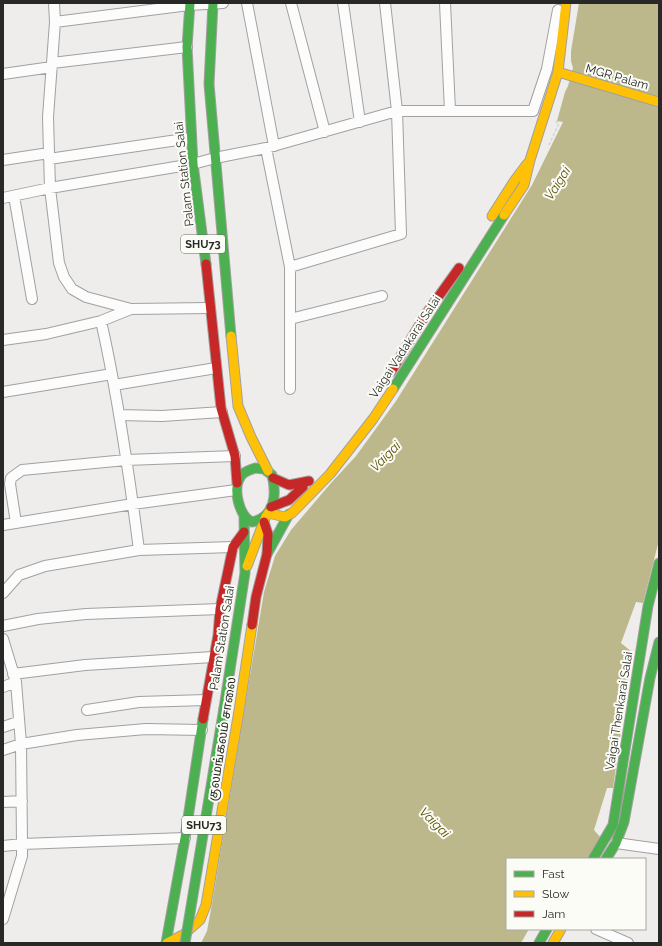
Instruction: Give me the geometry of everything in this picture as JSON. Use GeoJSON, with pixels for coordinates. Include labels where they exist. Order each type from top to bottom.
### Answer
{"type":"FeatureCollection","features":[{"type":"Feature","properties":{"kind":"main road","name":"SHU73"},"geometry":{"type":"LineString","coordinates":[[217,3],[209,84],[238,406],[251,437],[270,475],[274,493],[267,514]]}},
{"type":"Feature","properties":{"kind":"main road","name":"Vaigai Vadakarai Salai"},"geometry":{"type":"LineString","coordinates":[[267,554],[290,514],[330,474],[373,418],[524,186],[530,160],[558,72],[566,3]]}},
{"type":"Feature","properties":{"kind":"main road","name":"Palam Station Salai"},"geometry":{"type":"LineString","coordinates":[[189,4],[187,47],[193,164],[200,212],[209,308],[222,412],[235,456],[237,486]]}},
{"type":"Feature","properties":{"kind":"main road","name":"MGR Palam"},"geometry":{"type":"LineString","coordinates":[[558,72],[659,102]]}},
{"type":"Feature","properties":{"kind":"main road","name":"Vaigai Vadakarai Salai"},"geometry":{"type":"LineString","coordinates":[[486,225],[515,180],[530,160]]}},
{"type":"Feature","properties":{"kind":"main road","name":"Vaigai Vadakarai Salai"},"geometry":{"type":"LineString","coordinates":[[387,379],[426,314],[466,258]]}},
{"type":"Feature","properties":{"kind":"main road"},"geometry":{"type":"LineString","coordinates":[[237,486],[242,474],[251,469],[260,468],[289,485],[312,479],[292,499],[255,522],[244,518]]}},
{"type":"Feature","properties":{"kind":"main road","name":"SHU73"},"geometry":{"type":"LineString","coordinates":[[237,486],[240,507],[244,518]]}},
{"type":"Feature","properties":{"kind":"main road","name":"Palam Station Salai"},"geometry":{"type":"LineString","coordinates":[[245,573],[267,514]]}},
{"type":"Feature","properties":{"kind":"main road"},"geometry":{"type":"LineString","coordinates":[[267,514],[285,517],[290,514]]}},
{"type":"Feature","properties":{"kind":"main road","name":"குலமங்கலம் சாலை"},"geometry":{"type":"LineString","coordinates":[[167,943],[183,935],[200,920],[206,905],[239,711],[256,597],[267,554],[267,514]]}},
{"type":"Feature","properties":{"kind":"main road","name":"Palam Station Salai"},"geometry":{"type":"LineString","coordinates":[[185,943],[245,573],[244,518]]}},
{"type":"Feature","properties":{"kind":"main road","name":"குலமங்கலம் சாலை"},"geometry":{"type":"LineString","coordinates":[[167,943],[186,838],[206,700],[218,635],[220,609],[234,547],[244,532]]}},
{"type":"Feature","properties":{"kind":"main road","name":"Vaigai Thenkarai Salai"},"geometry":{"type":"LineString","coordinates":[[594,858],[613,825],[648,606],[659,562]]}},
{"type":"Feature","properties":{"kind":"main road","name":"Vaigai Thenkarai Salai"},"geometry":{"type":"LineString","coordinates":[[607,858],[616,843],[624,822],[650,678],[659,642]]}},
{"type":"Feature","properties":{"kind":"main road"},"geometry":{"type":"LineString","coordinates":[[539,943],[546,930]]}},
{"type":"Feature","properties":{"kind":"main road"},"geometry":{"type":"LineString","coordinates":[[553,943],[560,930]]}},
{"type":"Feature","properties":{"kind":"street"},"geometry":{"type":"LineString","coordinates":[[54,3],[55,22],[48,117],[50,188],[59,263],[64,277],[72,290],[86,297],[131,308],[209,308]]}},
{"type":"Feature","properties":{"kind":"street"},"geometry":{"type":"LineString","coordinates":[[55,22],[189,4],[217,3]]}},
{"type":"Feature","properties":{"kind":"street"},"geometry":{"type":"LineString","coordinates":[[247,3],[290,268],[290,389]]}},
{"type":"Feature","properties":{"kind":"street"},"geometry":{"type":"LineString","coordinates":[[290,3],[325,132]]}},
{"type":"Feature","properties":{"kind":"street"},"geometry":{"type":"LineString","coordinates":[[342,3],[360,122]]}},
{"type":"Feature","properties":{"kind":"street"},"geometry":{"type":"LineString","coordinates":[[290,268],[401,234],[397,111],[386,3]]}},
{"type":"Feature","properties":{"kind":"street"},"geometry":{"type":"LineString","coordinates":[[445,3],[450,111]]}},
{"type":"Feature","properties":{"kind":"street"},"geometry":{"type":"LineString","coordinates":[[3,198],[50,188],[193,164],[270,147],[397,111],[533,111],[547,69],[559,3]]}},
{"type":"Feature","properties":{"kind":"street"},"geometry":{"type":"LineString","coordinates":[[3,74],[52,65],[187,47]]}},
{"type":"Feature","properties":{"kind":"street"},"geometry":{"type":"LineString","coordinates":[[3,160],[49,156],[191,138]]}},
{"type":"Feature","properties":{"kind":"street"},"geometry":{"type":"LineString","coordinates":[[14,196],[32,299]]}},
{"type":"Feature","properties":{"kind":"street"},"geometry":{"type":"LineString","coordinates":[[290,319],[382,296]]}},
{"type":"Feature","properties":{"kind":"street"},"geometry":{"type":"LineString","coordinates":[[3,340],[46,334],[101,321],[131,308]]}},
{"type":"Feature","properties":{"kind":"street"},"geometry":{"type":"LineString","coordinates":[[101,321],[119,414],[139,550]]}},
{"type":"Feature","properties":{"kind":"street"},"geometry":{"type":"LineString","coordinates":[[114,385],[216,368]]}},
{"type":"Feature","properties":{"kind":"street"},"geometry":{"type":"LineString","coordinates":[[3,392],[112,374]]}},
{"type":"Feature","properties":{"kind":"street"},"geometry":{"type":"LineString","coordinates":[[119,414],[162,416],[222,412]]}},
{"type":"Feature","properties":{"kind":"street"},"geometry":{"type":"LineString","coordinates":[[16,523],[10,484],[16,473],[22,470],[126,460],[235,456]]}},
{"type":"Feature","properties":{"kind":"street"},"geometry":{"type":"LineString","coordinates":[[3,525],[237,486]]}},
{"type":"Feature","properties":{"kind":"street"},"geometry":{"type":"LineString","coordinates":[[3,593],[19,575],[46,566],[139,550],[234,547]]}},
{"type":"Feature","properties":{"kind":"street"},"geometry":{"type":"LineString","coordinates":[[3,626],[38,619],[86,614],[220,609]]}},
{"type":"Feature","properties":{"kind":"street"},"geometry":{"type":"LineString","coordinates":[[3,919],[22,856],[20,744],[14,678],[4,646]]}},
{"type":"Feature","properties":{"kind":"street"},"geometry":{"type":"LineString","coordinates":[[3,687],[14,678],[85,665],[213,657]]}},
{"type":"Feature","properties":{"kind":"street"},"geometry":{"type":"LineString","coordinates":[[87,710],[139,702],[206,700]]}},
{"type":"Feature","properties":{"kind":"street"},"geometry":{"type":"LineString","coordinates":[[3,727],[18,722]]}},
{"type":"Feature","properties":{"kind":"street"},"geometry":{"type":"LineString","coordinates":[[3,750],[20,744],[77,735],[146,729],[202,730]]}},
{"type":"Feature","properties":{"kind":"street"},"geometry":{"type":"LineString","coordinates":[[3,802],[22,801]]}},
{"type":"Feature","properties":{"kind":"street"},"geometry":{"type":"LineString","coordinates":[[3,846],[186,838]]}},
{"type":"Feature","properties":{"kind":"street"},"geometry":{"type":"LineString","coordinates":[[616,843],[659,849]]}},
{"type":"Feature","properties":{"kind":"street"},"geometry":{"type":"LineString","coordinates":[[598,930],[628,943]]}},
{"type":"Feature","properties":{"kind":"water","name":"Vaigai"},"geometry":{"type":"Polygon","coordinates":[[[579,3],[659,3],[659,540],[643,603],[636,602],[621,643],[632,652],[613,788],[607,788],[594,830],[601,838],[588,858],[506,858],[506,930],[528,930],[521,943],[201,943],[207,931],[212,904],[264,592],[275,556],[291,530],[356,456],[396,401],[532,185],[563,122],[557,121],[573,68],[571,51],[579,3]]]}},
{"type":"Feature","properties":{"kind":"traffic: fast"},"geometry":{"type":"LineString","coordinates":[[190,3],[187,47],[193,164],[206,264]]}},
{"type":"Feature","properties":{"kind":"traffic: fast"},"geometry":{"type":"LineString","coordinates":[[213,3],[209,84],[231,336]]}},
{"type":"Feature","properties":{"kind":"traffic: fast"},"geometry":{"type":"LineString","coordinates":[[393,389],[504,215]]}},
{"type":"Feature","properties":{"kind":"traffic: fast"},"geometry":{"type":"LineString","coordinates":[[255,468],[264,469],[272,475],[274,483],[274,497],[270,510],[266,515],[252,522],[247,519],[240,508],[237,487],[238,481],[242,474],[255,468]]}},
{"type":"Feature","properties":{"kind":"traffic: fast"},"geometry":{"type":"LineString","coordinates":[[267,554],[289,514]]}},
{"type":"Feature","properties":{"kind":"traffic: fast"},"geometry":{"type":"LineString","coordinates":[[224,708],[245,573],[244,517]]}},
{"type":"Feature","properties":{"kind":"traffic: fast"},"geometry":{"type":"LineString","coordinates":[[594,858],[613,825],[648,606],[659,563]]}},
{"type":"Feature","properties":{"kind":"traffic: fast"},"geometry":{"type":"LineString","coordinates":[[607,858],[616,843],[624,822],[650,678],[659,642]]}},
{"type":"Feature","properties":{"kind":"traffic: fast"},"geometry":{"type":"LineString","coordinates":[[185,943],[224,708]]}},
{"type":"Feature","properties":{"kind":"traffic: fast"},"geometry":{"type":"LineString","coordinates":[[166,943],[185,838],[203,719]]}},
{"type":"Feature","properties":{"kind":"traffic: fast"},"geometry":{"type":"LineString","coordinates":[[539,943],[546,930]]}},
{"type":"Feature","properties":{"kind":"traffic: slow"},"geometry":{"type":"LineString","coordinates":[[504,215],[524,185],[530,160],[558,72],[566,3]]}},
{"type":"Feature","properties":{"kind":"traffic: slow"},"geometry":{"type":"LineString","coordinates":[[558,72],[659,102]]}},
{"type":"Feature","properties":{"kind":"traffic: slow"},"geometry":{"type":"LineString","coordinates":[[492,216],[527,164]]}},
{"type":"Feature","properties":{"kind":"traffic: slow"},"geometry":{"type":"LineString","coordinates":[[231,336],[238,406],[268,471]]}},
{"type":"Feature","properties":{"kind":"traffic: slow"},"geometry":{"type":"LineString","coordinates":[[268,513],[285,517],[292,513],[330,474],[373,419],[393,389]]}},
{"type":"Feature","properties":{"kind":"traffic: slow"},"geometry":{"type":"LineString","coordinates":[[247,566],[266,516]]}},
{"type":"Feature","properties":{"kind":"traffic: slow"},"geometry":{"type":"LineString","coordinates":[[167,943],[183,935],[200,920],[206,905],[252,625]]}},
{"type":"Feature","properties":{"kind":"traffic: slow"},"geometry":{"type":"LineString","coordinates":[[553,943],[560,930]]}},
{"type":"Feature","properties":{"kind":"traffic: jam"},"geometry":{"type":"LineString","coordinates":[[206,264],[221,408],[235,456],[237,483]]}},
{"type":"Feature","properties":{"kind":"traffic: jam"},"geometry":{"type":"LineString","coordinates":[[391,372],[426,314],[459,268]]}},
{"type":"Feature","properties":{"kind":"traffic: jam"},"geometry":{"type":"LineString","coordinates":[[273,478],[289,485],[309,481]]}},
{"type":"Feature","properties":{"kind":"traffic: jam"},"geometry":{"type":"LineString","coordinates":[[271,507],[289,500],[303,487]]}},
{"type":"Feature","properties":{"kind":"traffic: jam"},"geometry":{"type":"LineString","coordinates":[[252,625],[256,597],[267,554],[268,534],[264,522]]}},
{"type":"Feature","properties":{"kind":"traffic: jam"},"geometry":{"type":"LineString","coordinates":[[203,719],[218,635],[220,609],[233,547],[244,532]]}}]}
